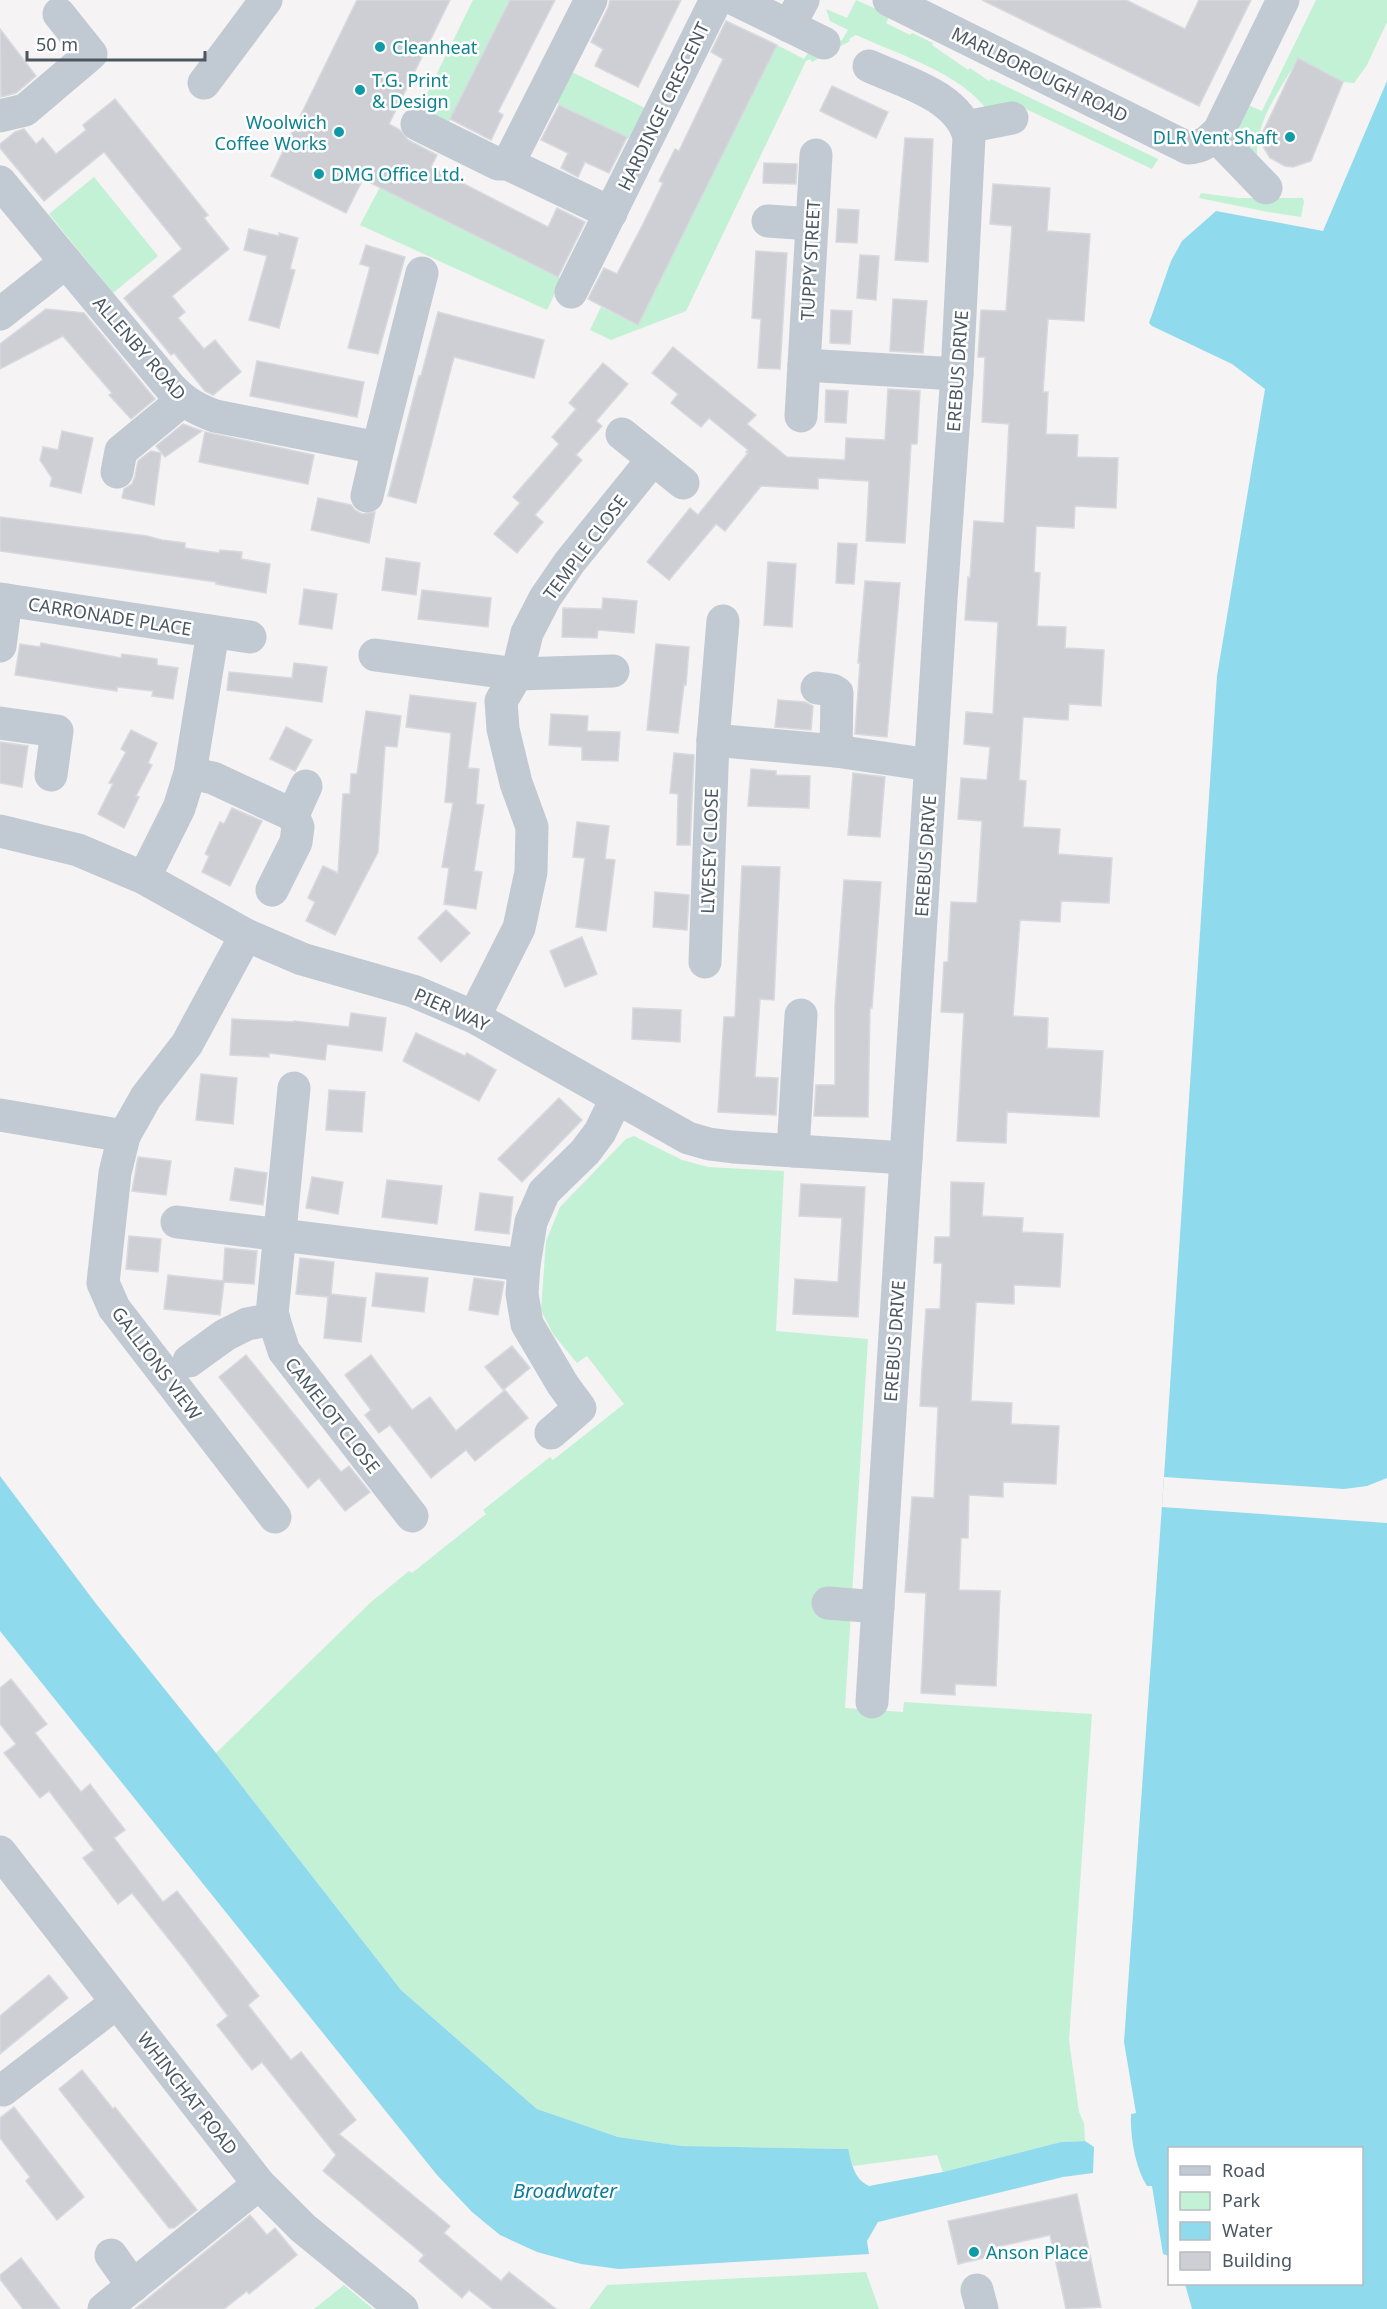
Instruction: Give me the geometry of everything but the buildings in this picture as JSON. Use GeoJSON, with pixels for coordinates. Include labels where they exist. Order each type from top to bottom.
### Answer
{"type":"FeatureCollection","features":[{"type":"Feature","properties":{"kind":"street"},"geometry":{"type":"LineString","coordinates":[[204,83],[266,0]]}},
{"type":"Feature","properties":{"kind":"street"},"geometry":{"type":"LineString","coordinates":[[508,164],[591,0]]}},
{"type":"Feature","properties":{"kind":"street","name":"HARDINGE CRESCENT"},"geometry":{"type":"LineString","coordinates":[[572,292],[716,0]]}},
{"type":"Feature","properties":{"kind":"street"},"geometry":{"type":"LineString","coordinates":[[735,0],[796,13],[824,43]]}},
{"type":"Feature","properties":{"kind":"street","name":"MARLBOROUGH ROAD"},"geometry":{"type":"LineString","coordinates":[[889,0],[1188,148],[1208,143],[1215,135]]}},
{"type":"Feature","properties":{"kind":"street"},"geometry":{"type":"LineString","coordinates":[[1266,188],[1215,135],[1283,0]]}},
{"type":"Feature","properties":{"kind":"street"},"geometry":{"type":"LineString","coordinates":[[0,116],[25,111],[91,54],[59,14]]}},
{"type":"Feature","properties":{"kind":"street"},"geometry":{"type":"LineString","coordinates":[[869,66],[949,105],[966,127],[1012,118]]}},
{"type":"Feature","properties":{"kind":"street","name":"HARDINGE CRESCENT"},"geometry":{"type":"LineString","coordinates":[[417,124],[498,164],[508,164],[611,213]]}},
{"type":"Feature","properties":{"kind":"street","name":"EREBUS DRIVE"},"geometry":{"type":"LineString","coordinates":[[872,1702],[930,765],[957,374],[969,153],[966,127]]}},
{"type":"Feature","properties":{"kind":"street","name":"TUPPY STREET"},"geometry":{"type":"LineString","coordinates":[[801,416],[816,155]]}},
{"type":"Feature","properties":{"kind":"street","name":"ALLENBY ROAD"},"geometry":{"type":"LineString","coordinates":[[0,182],[159,375],[183,400],[196,409],[215,416],[378,448]]}},
{"type":"Feature","properties":{"kind":"street"},"geometry":{"type":"LineString","coordinates":[[768,220],[812,224]]}},
{"type":"Feature","properties":{"kind":"street"},"geometry":{"type":"LineString","coordinates":[[0,314],[66,262]]}},
{"type":"Feature","properties":{"kind":"street"},"geometry":{"type":"LineString","coordinates":[[367,496],[422,273]]}},
{"type":"Feature","properties":{"kind":"street"},"geometry":{"type":"LineString","coordinates":[[804,365],[957,374]]}},
{"type":"Feature","properties":{"kind":"street"},"geometry":{"type":"LineString","coordinates":[[117,472],[121,451],[183,400]]}},
{"type":"Feature","properties":{"kind":"street"},"geometry":{"type":"LineString","coordinates":[[622,434],[683,483]]}},
{"type":"Feature","properties":{"kind":"street","name":"TEMPLE CLOSE"},"geometry":{"type":"LineString","coordinates":[[474,1017],[519,928],[531,872],[532,827],[516,783],[503,729],[501,701],[517,674],[527,633],[545,598],[569,563],[653,459]]}},
{"type":"Feature","properties":{"kind":"street","name":"CARRONADE PLACE"},"geometry":{"type":"LineString","coordinates":[[0,646],[3,600],[250,637]]}},
{"type":"Feature","properties":{"kind":"street","name":"LIVESEY CLOSE"},"geometry":{"type":"LineString","coordinates":[[705,962],[713,740],[723,621]]}},
{"type":"Feature","properties":{"kind":"street","name":"CARRONADE PLACE"},"geometry":{"type":"LineString","coordinates":[[144,878],[179,808],[189,773],[213,632]]}},
{"type":"Feature","properties":{"kind":"street"},"geometry":{"type":"LineString","coordinates":[[375,655],[517,674],[613,671]]}},
{"type":"Feature","properties":{"kind":"street"},"geometry":{"type":"LineString","coordinates":[[817,688],[837,693],[836,752]]}},
{"type":"Feature","properties":{"kind":"street"},"geometry":{"type":"LineString","coordinates":[[0,723],[57,731],[51,775]]}},
{"type":"Feature","properties":{"kind":"street"},"geometry":{"type":"LineString","coordinates":[[713,740],[836,752],[930,765]]}},
{"type":"Feature","properties":{"kind":"street"},"geometry":{"type":"LineString","coordinates":[[189,773],[213,778],[292,815],[298,827],[296,842],[272,890]]}},
{"type":"Feature","properties":{"kind":"street"},"geometry":{"type":"LineString","coordinates":[[292,815],[306,786]]}},
{"type":"Feature","properties":{"kind":"street","name":"PIER WAY"},"geometry":{"type":"LineString","coordinates":[[0,831],[78,850],[144,878],[246,936],[302,958],[413,991],[474,1017],[688,1138],[709,1144],[906,1158]]}},
{"type":"Feature","properties":{"kind":"street","name":"GALLIONS VIEW"},"geometry":{"type":"LineString","coordinates":[[246,936],[187,1044],[146,1097],[124,1136],[115,1173],[103,1284],[114,1308],[275,1516]]}},
{"type":"Feature","properties":{"kind":"street"},"geometry":{"type":"LineString","coordinates":[[793,1151],[801,1014]]}},
{"type":"Feature","properties":{"kind":"street","name":"CAMELOT CLOSE"},"geometry":{"type":"LineString","coordinates":[[294,1088],[272,1314],[284,1351],[412,1516]]}},
{"type":"Feature","properties":{"kind":"street"},"geometry":{"type":"LineString","coordinates":[[551,1433],[580,1408],[563,1385],[527,1324],[522,1294],[531,1221],[544,1192],[585,1152],[600,1132],[616,1099]]}},
{"type":"Feature","properties":{"kind":"street"},"geometry":{"type":"LineString","coordinates":[[0,1115],[124,1136]]}},
{"type":"Feature","properties":{"kind":"street"},"geometry":{"type":"LineString","coordinates":[[177,1222],[524,1265]]}},
{"type":"Feature","properties":{"kind":"street"},"geometry":{"type":"LineString","coordinates":[[189,1361],[232,1331],[247,1324],[274,1319]]}},
{"type":"Feature","properties":{"kind":"street"},"geometry":{"type":"LineString","coordinates":[[828,1603],[878,1607]]}},
{"type":"Feature","properties":{"kind":"street","name":"WHINCHAT ROAD"},"geometry":{"type":"LineString","coordinates":[[0,1852],[259,2184],[303,2228],[402,2309]]}},
{"type":"Feature","properties":{"kind":"street"},"geometry":{"type":"LineString","coordinates":[[3,2090],[116,2002]]}},
{"type":"Feature","properties":{"kind":"street"},"geometry":{"type":"LineString","coordinates":[[104,2309],[259,2184]]}},
{"type":"Feature","properties":{"kind":"street"},"geometry":{"type":"LineString","coordinates":[[111,2255],[133,2286]]}},
{"type":"Feature","properties":{"kind":"green space"},"geometry":{"type":"Polygon","coordinates":[[[473,0],[510,0],[447,126],[418,112],[473,0]]]}},
{"type":"Feature","properties":{"kind":"green space"},"geometry":{"type":"Polygon","coordinates":[[[856,0],[890,15],[886,23],[933,43],[932,45],[968,70],[970,68],[989,81],[991,79],[1158,159],[1152,169],[1024,108],[988,112],[963,87],[946,76],[856,35],[849,39],[850,41],[812,62],[810,59],[806,61],[686,311],[611,340],[590,330],[601,307],[638,325],[777,45],[804,59],[810,50],[815,53],[842,40],[848,30],[830,21],[826,9],[847,18],[856,0]]]}},
{"type":"Feature","properties":{"kind":"green space"},"geometry":{"type":"Polygon","coordinates":[[[1316,0],[1387,0],[1387,22],[1367,65],[1354,83],[1343,82],[1298,59],[1265,117],[1257,155],[1236,137],[1236,127],[1246,104],[1262,111],[1316,0]]]}},
{"type":"Feature","properties":{"kind":"green space"},"geometry":{"type":"Polygon","coordinates":[[[572,72],[647,109],[632,140],[557,103],[572,72]]]}},
{"type":"Feature","properties":{"kind":"green space"},"geometry":{"type":"Polygon","coordinates":[[[94,177],[158,256],[113,293],[49,214],[94,177]]]}},
{"type":"Feature","properties":{"kind":"green space"},"geometry":{"type":"Polygon","coordinates":[[[380,187],[562,279],[547,310],[360,225],[380,187]]]}},
{"type":"Feature","properties":{"kind":"green space"},"geometry":{"type":"Polygon","coordinates":[[[1201,193],[1238,198],[1303,198],[1304,202],[1301,217],[1199,198],[1201,193]]]}},
{"type":"Feature","properties":{"kind":"green space"},"geometry":{"type":"Polygon","coordinates":[[[634,1136],[682,1160],[708,1167],[784,1171],[776,1331],[868,1339],[845,1708],[903,1712],[904,1702],[1092,1714],[1069,2040],[1079,2112],[1084,2123],[1085,2141],[1061,2142],[943,2172],[937,2155],[853,2166],[847,2149],[682,2146],[618,2137],[537,2109],[401,1990],[216,1753],[370,1603],[486,1514],[483,1510],[550,1457],[553,1460],[624,1404],[587,1356],[577,1363],[553,1334],[541,1310],[546,1241],[560,1207],[626,1139],[634,1136]]]}},
{"type":"Feature","properties":{"kind":"green space"},"geometry":{"type":"Polygon","coordinates":[[[866,2272],[879,2309],[589,2309],[607,2285],[866,2272]]]}},
{"type":"Feature","properties":{"kind":"green space"},"geometry":{"type":"Polygon","coordinates":[[[344,2285],[373,2309],[314,2309],[344,2285]]]}},
{"type":"Feature","properties":{"kind":"water"},"geometry":{"type":"Polygon","coordinates":[[[1387,81],[1387,2309],[1192,2309],[1185,2285],[1363,2285],[1363,2147],[1168,2147],[1168,2256],[1163,2254],[1152,2186],[1147,2186],[1143,2178],[1136,2161],[1132,2141],[1131,2114],[1136,2113],[1124,2042],[1217,676],[1265,389],[1232,364],[1149,323],[1171,261],[1182,241],[1216,211],[1323,231],[1387,81]]]}},
{"type":"Feature","properties":{"kind":"water","name":"Broadwater"},"geometry":{"type":"Polygon","coordinates":[[[0,1476],[97,1605],[401,1990],[537,2109],[618,2137],[682,2146],[848,2149],[857,2175],[869,2186],[943,2172],[1061,2142],[1085,2141],[1094,2147],[1093,2173],[1063,2177],[878,2222],[867,2241],[869,2254],[619,2269],[581,2264],[537,2252],[500,2235],[472,2212],[437,2175],[0,1631],[0,1476]]]}},
{"type":"Feature","properties":{"kind":"pier"},"geometry":{"type":"Polygon","coordinates":[[[1164,1477],[1344,1489],[1367,1486],[1387,1478],[1387,1523],[1162,1507],[1164,1477]]]}},
{"type":"Feature","properties":{"kind":"place","name":"Cleanheat"},"geometry":{"type":"Point","coordinates":[380,47]}},
{"type":"Feature","properties":{"kind":"place","name":"T.G. Print & Design"},"geometry":{"type":"Point","coordinates":[360,90]}},
{"type":"Feature","properties":{"kind":"place","name":"Woolwich Coffee Works"},"geometry":{"type":"Point","coordinates":[339,132]}},
{"type":"Feature","properties":{"kind":"place","name":"DLR Vent Shaft"},"geometry":{"type":"Point","coordinates":[1290,137]}},
{"type":"Feature","properties":{"kind":"place","name":"DMG Office Ltd."},"geometry":{"type":"Point","coordinates":[319,174]}},
{"type":"Feature","properties":{"kind":"place","name":"Anson Place"},"geometry":{"type":"Point","coordinates":[974,2252]}}]}
